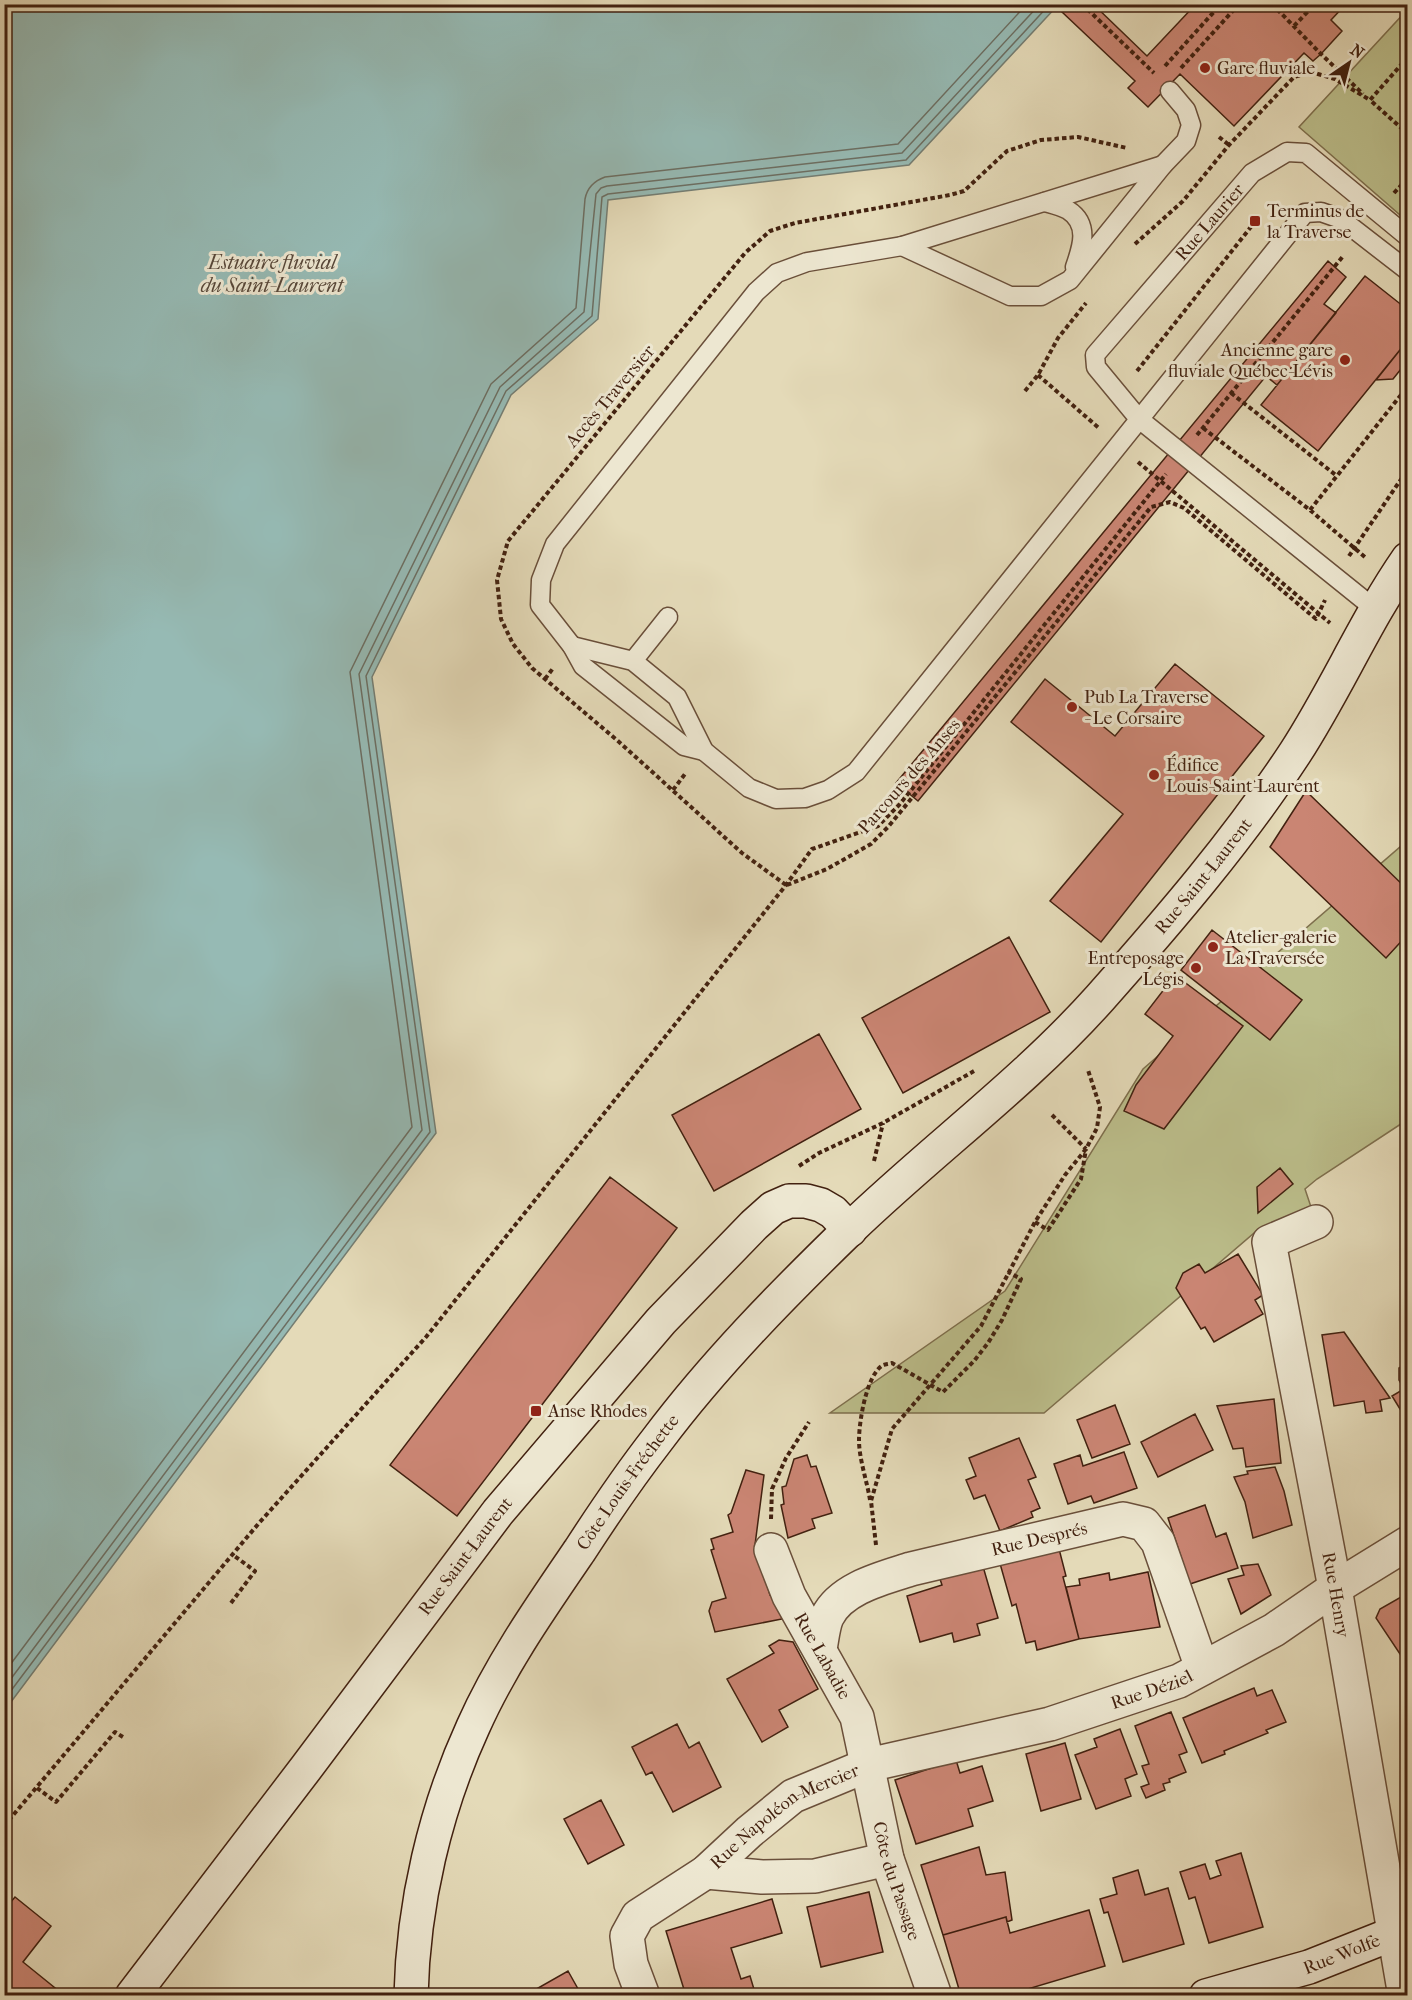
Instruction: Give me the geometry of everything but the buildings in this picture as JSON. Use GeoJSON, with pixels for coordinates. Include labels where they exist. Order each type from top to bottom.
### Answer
{"type":"FeatureCollection","features":[{"type":"Feature","properties":{"kind":"street","name":"Rue Saint-Laurent"},"geometry":{"type":"LineString","coordinates":[[1022,1076],[1103,994],[1157,933],[1231,841],[1295,754],[1375,609],[1407,559]]}},
{"type":"Feature","properties":{"kind":"street","name":"Côte Louis-Fréchette"},"geometry":{"type":"LineString","coordinates":[[411,1995],[416,1925],[431,1846],[454,1774],[473,1726],[500,1674],[561,1579],[657,1439],[712,1373],[773,1306],[850,1230],[1022,1076]]}},
{"type":"Feature","properties":{"kind":"street","name":"Rue Saint-Laurent"},"geometry":{"type":"LineString","coordinates":[[132,1995],[498,1512],[661,1321],[773,1208],[789,1201],[814,1203],[833,1212],[850,1230]]}},
{"type":"Feature","properties":{"kind":"street","name":"Rue Henry"},"geometry":{"type":"LineString","coordinates":[[1316,1222],[1269,1242],[1401,1930],[1405,1995]]}},
{"type":"Feature","properties":{"kind":"street","name":"Rue Després"},"geometry":{"type":"LineString","coordinates":[[820,1649],[827,1617],[839,1603],[851,1592],[882,1578],[911,1569],[1123,1519],[1144,1524],[1158,1542],[1202,1668]]}},
{"type":"Feature","properties":{"kind":"street","name":"Rue Déziel"},"geometry":{"type":"LineString","coordinates":[[868,1765],[1050,1724],[1179,1681],[1274,1630],[1407,1543]]}},
{"type":"Feature","properties":{"kind":"street","name":"Rue Labadie"},"geometry":{"type":"LineString","coordinates":[[771,1550],[789,1596],[857,1717],[868,1765]]}},
{"type":"Feature","properties":{"kind":"street","name":"Côte du Passage"},"geometry":{"type":"LineString","coordinates":[[868,1765],[887,1859],[935,1995]]}},
{"type":"Feature","properties":{"kind":"street","name":"Rue Napoléon-Mercier"},"geometry":{"type":"LineString","coordinates":[[643,1995],[631,1964],[627,1936],[638,1916],[706,1872],[749,1832],[793,1796],[868,1765]]}},
{"type":"Feature","properties":{"kind":"street","name":"Rue Napoléon-Mercier"},"geometry":{"type":"LineString","coordinates":[[706,1872],[762,1877],[815,1876],[887,1859]]}},
{"type":"Feature","properties":{"kind":"street","name":"Rue Wolfe"},"geometry":{"type":"LineString","coordinates":[[1206,1995],[1309,1967],[1401,1930]]}},
{"type":"Feature","properties":{"kind":"lane"},"geometry":{"type":"LineString","coordinates":[[902,246],[1010,296],[1041,296],[1070,280],[1163,165],[1186,141],[1191,125],[1186,110],[1170,91]]}},
{"type":"Feature","properties":{"kind":"lane","name":"Rue Laurier"},"geometry":{"type":"LineString","coordinates":[[1375,609],[1139,419],[1096,368],[1095,355],[1252,173],[1287,152],[1306,153],[1407,237]]}},
{"type":"Feature","properties":{"kind":"lane"},"geometry":{"type":"LineString","coordinates":[[704,751],[684,746],[583,666],[572,646],[540,605],[541,580],[555,544],[756,292],[777,273],[807,262],[902,246],[1163,165]]}},
{"type":"Feature","properties":{"kind":"lane"},"geometry":{"type":"LineString","coordinates":[[1045,202],[1069,211],[1080,225],[1083,245],[1070,280]]}},
{"type":"Feature","properties":{"kind":"lane"},"geometry":{"type":"LineString","coordinates":[[572,646],[633,662],[677,697],[704,751],[749,788],[776,799],[805,798],[828,790],[856,772],[1305,213],[1321,212],[1341,219],[1407,271]]}},
{"type":"Feature","properties":{"kind":"lane"},"geometry":{"type":"LineString","coordinates":[[633,662],[668,616]]}},
{"type":"Feature","properties":{"kind":"path"},"geometry":{"type":"LineString","coordinates":[[1082,4],[1157,76]]}},
{"type":"Feature","properties":{"kind":"path"},"geometry":{"type":"LineString","coordinates":[[1164,68],[1221,4]]}},
{"type":"Feature","properties":{"kind":"path"},"geometry":{"type":"LineString","coordinates":[[1197,51],[1239,4]]}},
{"type":"Feature","properties":{"kind":"path"},"geometry":{"type":"LineString","coordinates":[[1272,4],[1407,134]]}},
{"type":"Feature","properties":{"kind":"path"},"geometry":{"type":"LineString","coordinates":[[1277,10],[1282,4]]}},
{"type":"Feature","properties":{"kind":"path"},"geometry":{"type":"LineString","coordinates":[[1294,26],[1315,4]]}},
{"type":"Feature","properties":{"kind":"path"},"geometry":{"type":"LineString","coordinates":[[1370,100],[1407,57]]}},
{"type":"Feature","properties":{"kind":"path"},"geometry":{"type":"LineString","coordinates":[[1127,252],[1183,201],[1229,145],[1294,77],[1311,72],[1335,79],[1370,100]]}},
{"type":"Feature","properties":{"kind":"path","name":"Accès Traversier"},"geometry":{"type":"LineString","coordinates":[[786,885],[742,853],[618,741],[532,668],[513,644],[501,619],[496,580],[508,541],[745,253],[770,231],[795,223],[964,191],[1007,151],[1041,140],[1078,137],[1106,142],[1129,149],[1163,165]]}},
{"type":"Feature","properties":{"kind":"path"},"geometry":{"type":"LineString","coordinates":[[1219,137],[1229,145]]}},
{"type":"Feature","properties":{"kind":"path"},"geometry":{"type":"LineString","coordinates":[[1137,371],[1254,223]]}},
{"type":"Feature","properties":{"kind":"path","name":"Parcours des Anses"},"geometry":{"type":"LineString","coordinates":[[786,885],[812,849],[878,826],[899,805],[1361,233]]}},
{"type":"Feature","properties":{"kind":"path"},"geometry":{"type":"LineString","coordinates":[[1025,391],[1038,375],[1058,338],[1093,295]]}},
{"type":"Feature","properties":{"kind":"path"},"geometry":{"type":"LineString","coordinates":[[1310,510],[1407,386]]}},
{"type":"Feature","properties":{"kind":"path"},"geometry":{"type":"LineString","coordinates":[[1231,393],[1337,476]]}},
{"type":"Feature","properties":{"kind":"path"},"geometry":{"type":"LineString","coordinates":[[1203,428],[1310,510],[1366,558]]}},
{"type":"Feature","properties":{"kind":"path"},"geometry":{"type":"LineString","coordinates":[[1354,548],[1407,469]]}},
{"type":"Feature","properties":{"kind":"path"},"geometry":{"type":"LineString","coordinates":[[1161,481],[1319,612],[1327,597]]}},
{"type":"Feature","properties":{"kind":"path","name":"Parcours des Anses"},"geometry":{"type":"LineString","coordinates":[[786,885],[827,869],[871,844],[888,827],[1150,507],[1170,502],[1184,508],[1316,619],[1319,612]]}},
{"type":"Feature","properties":{"kind":"path"},"geometry":{"type":"LineString","coordinates":[[4,1826],[233,1555],[426,1337],[786,885]]}},
{"type":"Feature","properties":{"kind":"path"},"geometry":{"type":"LineString","coordinates":[[871,1502],[892,1429],[981,1326],[1035,1222],[1065,1175],[1086,1149],[1097,1128],[1100,1107],[1088,1070]]}},
{"type":"Feature","properties":{"kind":"path"},"geometry":{"type":"LineString","coordinates":[[1052,1115],[1086,1149]]}},
{"type":"Feature","properties":{"kind":"path"},"geometry":{"type":"LineString","coordinates":[[873,1166],[883,1123]]}},
{"type":"Feature","properties":{"kind":"path"},"geometry":{"type":"LineString","coordinates":[[1035,1222],[1048,1230],[1082,1179],[1086,1149]]}},
{"type":"Feature","properties":{"kind":"path"},"geometry":{"type":"LineString","coordinates":[[877,1547],[859,1442],[861,1413],[869,1388],[883,1365],[892,1363],[943,1392],[974,1361],[1002,1320],[1021,1279],[1008,1272]]}},
{"type":"Feature","properties":{"kind":"path"},"geometry":{"type":"LineString","coordinates":[[771,1550],[772,1489],[786,1458],[809,1422]]}},
{"type":"Feature","properties":{"kind":"path"},"geometry":{"type":"LineString","coordinates":[[231,1603],[255,1571],[233,1555]]}},
{"type":"Feature","properties":{"kind":"path"},"geometry":{"type":"LineString","coordinates":[[37,1788],[56,1802],[115,1732],[123,1737]]}},
{"type":"Feature","properties":{"kind":"green space"},"geometry":{"type":"Polygon","coordinates":[[[1407,10],[1407,221],[1299,127],[1407,10]]]}},
{"type":"Feature","properties":{"kind":"green space"},"geometry":{"type":"Polygon","coordinates":[[[1407,841],[1407,1120],[1305,1189],[1316,1222],[1269,1242],[1260,1228],[1044,1413],[830,1413],[1005,1291],[1143,1069],[1407,841]]]}},
{"type":"Feature","properties":{"kind":"water","name":"Estuaire fluvial du Saint-Laurent"},"geometry":{"type":"Polygon","coordinates":[[[5,4],[1058,5],[909,165],[608,200],[598,319],[511,395],[372,677],[436,1133],[5,1710],[5,4]]]}},
{"type":"Feature","properties":{"kind":"place","name":"Gare fluviale"},"geometry":{"type":"Point","coordinates":[1205,68]}},
{"type":"Feature","properties":{"kind":"place","name":"Terminus de la Traverse"},"geometry":{"type":"Point","coordinates":[1255,221]}},
{"type":"Feature","properties":{"kind":"place","name":"Ancienne gare fluviale Québec-Lévis"},"geometry":{"type":"Point","coordinates":[1345,360]}},
{"type":"Feature","properties":{"kind":"place","name":"Pub La Traverse - Le Corsaire"},"geometry":{"type":"Point","coordinates":[1072,707]}},
{"type":"Feature","properties":{"kind":"place","name":"Édifice Louis-Saint-Laurent"},"geometry":{"type":"Point","coordinates":[1154,775]}},
{"type":"Feature","properties":{"kind":"place","name":"Atelier-galerie La Traversée"},"geometry":{"type":"Point","coordinates":[1213,947]}},
{"type":"Feature","properties":{"kind":"place","name":"Entreposage Légis"},"geometry":{"type":"Point","coordinates":[1196,968]}},
{"type":"Feature","properties":{"kind":"place","name":"Anse Rhodes"},"geometry":{"type":"Point","coordinates":[536,1411]}}]}
